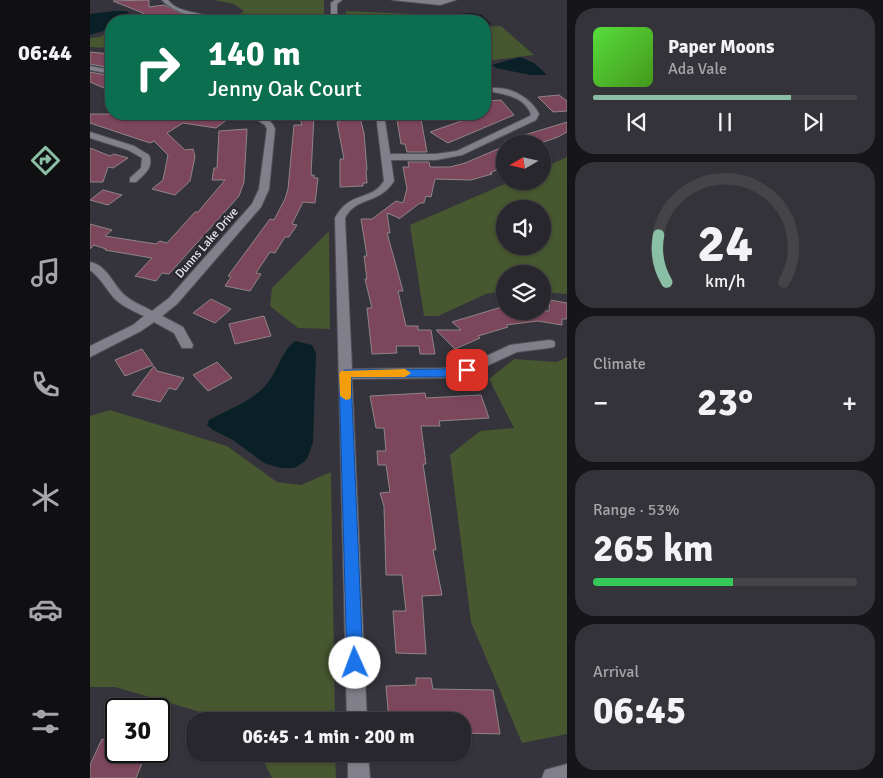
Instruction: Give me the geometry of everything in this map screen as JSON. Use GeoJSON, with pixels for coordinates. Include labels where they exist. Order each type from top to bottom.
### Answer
{"type":"FeatureCollection","features":[{"type":"Feature","properties":{"kind":"street"},"geometry":{"type":"LineString","coordinates":[[165,0],[168,6],[174,9],[199,15]]}},
{"type":"Feature","properties":{"kind":"street"},"geometry":{"type":"LineString","coordinates":[[334,15],[334,3],[338,0]]}},
{"type":"Feature","properties":{"kind":"street"},"geometry":{"type":"LineString","coordinates":[[395,0],[440,3],[453,0]]}},
{"type":"Feature","properties":{"kind":"street"},"geometry":{"type":"LineString","coordinates":[[90,68],[105,71]]}},
{"type":"Feature","properties":{"kind":"street"},"geometry":{"type":"LineString","coordinates":[[386,157],[436,157],[459,153],[533,118],[535,114],[533,110],[522,98],[496,90]]}},
{"type":"Feature","properties":{"kind":"street","name":"Dunns Lake Drive"},"geometry":{"type":"LineString","coordinates":[[90,352],[117,340],[154,315],[186,288],[262,197],[271,135],[269,124],[265,120]]}},
{"type":"Feature","properties":{"kind":"street"},"geometry":{"type":"LineString","coordinates":[[357,712],[340,218],[342,211],[349,204],[377,195],[385,189],[389,181],[381,120]]}},
{"type":"Feature","properties":{"kind":"street"},"geometry":{"type":"LineString","coordinates":[[90,135],[131,148],[146,157],[148,162],[146,169],[133,180]]}},
{"type":"Feature","properties":{"kind":"street"},"geometry":{"type":"LineString","coordinates":[[90,265],[106,277],[115,292],[123,300],[179,330],[187,345]]}},
{"type":"Feature","properties":{"kind":"street"},"geometry":{"type":"LineString","coordinates":[[345,374],[443,373],[467,370],[515,348],[549,344]]}},
{"type":"Feature","properties":{"kind":"street"},"geometry":{"type":"LineString","coordinates":[[358,762],[359,778]]}},
{"type":"Feature","properties":{"kind":"street"},"geometry":{"type":"LineString","coordinates":[[553,778],[567,775]]}},
{"type":"Feature","properties":{"kind":"green space"},"geometry":{"type":"Polygon","coordinates":[[[213,0],[324,0],[324,15],[240,15],[244,11],[234,4],[213,0]]]}},
{"type":"Feature","properties":{"kind":"green space"},"geometry":{"type":"Polygon","coordinates":[[[346,11],[414,15],[345,15],[346,11]]]}},
{"type":"Feature","properties":{"kind":"green space"},"geometry":{"type":"Polygon","coordinates":[[[501,26],[534,55],[491,60],[491,27],[501,26]]]}},
{"type":"Feature","properties":{"kind":"green space"},"geometry":{"type":"Polygon","coordinates":[[[105,34],[105,48],[90,47],[90,38],[100,37],[105,34]]]}},
{"type":"Feature","properties":{"kind":"green space"},"geometry":{"type":"Polygon","coordinates":[[[567,157],[567,294],[551,293],[551,265],[496,265],[496,292],[486,294],[438,316],[424,316],[410,225],[496,188],[496,190],[551,190],[551,164],[567,157]]]}},
{"type":"Feature","properties":{"kind":"green space"},"geometry":{"type":"Polygon","coordinates":[[[329,231],[330,329],[298,328],[270,306],[272,288],[329,231]]]}},
{"type":"Feature","properties":{"kind":"green space"},"geometry":{"type":"Polygon","coordinates":[[[567,357],[567,734],[522,743],[471,622],[450,455],[480,431],[514,428],[489,379],[514,359],[557,362],[567,357]]]}},
{"type":"Feature","properties":{"kind":"green space"},"geometry":{"type":"Polygon","coordinates":[[[110,410],[227,446],[277,482],[301,485],[331,472],[335,712],[200,712],[170,703],[170,698],[153,698],[115,687],[90,687],[90,416],[110,410]]]}},
{"type":"Feature","properties":{"kind":"green space"},"geometry":{"type":"Polygon","coordinates":[[[264,762],[335,762],[336,778],[272,778],[264,762]]]}},
{"type":"Feature","properties":{"kind":"water"},"geometry":{"type":"Polygon","coordinates":[[[127,11],[130,15],[105,15],[105,29],[90,35],[90,14],[127,11]]]}},
{"type":"Feature","properties":{"kind":"water"},"geometry":{"type":"Polygon","coordinates":[[[472,13],[482,15],[442,15],[472,13]]]}},
{"type":"Feature","properties":{"kind":"water"},"geometry":{"type":"Polygon","coordinates":[[[520,57],[534,63],[546,74],[531,75],[496,68],[492,65],[520,57]]]}},
{"type":"Feature","properties":{"kind":"water"},"geometry":{"type":"Polygon","coordinates":[[[295,341],[312,345],[316,353],[313,442],[307,459],[301,464],[294,468],[280,468],[264,463],[233,440],[207,425],[209,420],[246,401],[259,392],[269,381],[286,351],[295,341]]]}},
{"type":"Feature","properties":{"kind":"building"},"geometry":{"type":"Polygon","coordinates":[[[149,0],[149,7],[164,5],[185,15],[143,15],[143,13],[113,1],[149,0]]]}},
{"type":"Feature","properties":{"kind":"building"},"geometry":{"type":"Polygon","coordinates":[[[90,52],[105,53],[105,67],[90,64],[90,52]]]}},
{"type":"Feature","properties":{"kind":"building"},"geometry":{"type":"Polygon","coordinates":[[[90,72],[105,75],[105,88],[90,82],[90,72]]]}},
{"type":"Feature","properties":{"kind":"building"},"geometry":{"type":"Polygon","coordinates":[[[559,95],[567,101],[567,111],[553,112],[538,97],[559,95]]]}},
{"type":"Feature","properties":{"kind":"building"},"geometry":{"type":"Polygon","coordinates":[[[501,100],[514,115],[448,143],[430,132],[464,120],[491,120],[491,101],[501,100]]]}},
{"type":"Feature","properties":{"kind":"building"},"geometry":{"type":"Polygon","coordinates":[[[90,114],[105,114],[105,120],[227,120],[216,128],[183,123],[167,133],[185,150],[193,149],[195,157],[190,181],[175,195],[152,189],[163,180],[168,155],[154,141],[150,143],[90,123],[90,114]]]}},
{"type":"Feature","properties":{"kind":"building"},"geometry":{"type":"Polygon","coordinates":[[[301,120],[314,120],[311,175],[314,175],[314,178],[318,178],[315,203],[303,202],[292,224],[297,225],[289,237],[285,237],[275,253],[270,252],[256,273],[261,274],[250,291],[225,286],[231,277],[228,276],[270,219],[274,220],[285,199],[288,189],[294,125],[302,125],[301,120]]]}},
{"type":"Feature","properties":{"kind":"building"},"geometry":{"type":"Polygon","coordinates":[[[340,120],[361,120],[364,133],[367,170],[367,183],[363,183],[363,186],[340,187],[340,159],[344,159],[337,122],[340,122],[340,120]]]}},
{"type":"Feature","properties":{"kind":"building"},"geometry":{"type":"Polygon","coordinates":[[[397,120],[421,120],[427,152],[407,152],[405,144],[401,144],[397,120]]]}},
{"type":"Feature","properties":{"kind":"building"},"geometry":{"type":"Polygon","coordinates":[[[567,122],[567,132],[551,139],[551,135],[525,135],[567,122]]]}},
{"type":"Feature","properties":{"kind":"building"},"geometry":{"type":"Polygon","coordinates":[[[247,129],[244,182],[239,196],[169,274],[162,273],[156,281],[135,276],[152,258],[105,250],[94,245],[90,249],[90,224],[112,230],[105,236],[156,244],[160,241],[167,243],[195,212],[198,212],[225,180],[212,180],[214,168],[217,168],[219,131],[247,129]]]}},
{"type":"Feature","properties":{"kind":"building"},"geometry":{"type":"Polygon","coordinates":[[[90,148],[110,156],[114,154],[128,158],[113,168],[108,167],[103,182],[90,182],[90,148]]]}},
{"type":"Feature","properties":{"kind":"building"},"geometry":{"type":"Polygon","coordinates":[[[496,150],[496,170],[490,173],[492,174],[471,180],[435,179],[431,197],[426,196],[424,203],[420,203],[399,219],[387,213],[390,233],[387,233],[403,291],[398,291],[406,326],[418,326],[418,330],[431,330],[435,354],[420,354],[419,346],[396,346],[397,353],[372,354],[367,308],[372,308],[365,279],[367,279],[364,256],[367,256],[361,219],[372,219],[396,201],[403,203],[407,189],[403,167],[409,167],[408,162],[429,162],[430,167],[450,167],[496,150]]]}},
{"type":"Feature","properties":{"kind":"building"},"geometry":{"type":"Polygon","coordinates":[[[103,190],[122,195],[108,205],[90,200],[103,190]]]}},
{"type":"Feature","properties":{"kind":"building"},"geometry":{"type":"Polygon","coordinates":[[[211,299],[231,309],[215,323],[193,313],[211,299]]]}},
{"type":"Feature","properties":{"kind":"building"},"geometry":{"type":"Polygon","coordinates":[[[551,300],[567,303],[567,319],[562,319],[562,325],[538,321],[506,325],[508,327],[478,336],[480,338],[455,349],[436,330],[461,330],[452,322],[496,309],[496,320],[551,320],[551,300]]]}},
{"type":"Feature","properties":{"kind":"building"},"geometry":{"type":"Polygon","coordinates":[[[264,316],[271,336],[235,344],[229,324],[264,316]]]}},
{"type":"Feature","properties":{"kind":"building"},"geometry":{"type":"Polygon","coordinates":[[[142,349],[153,365],[125,376],[115,360],[142,349]]]}},
{"type":"Feature","properties":{"kind":"building"},"geometry":{"type":"Polygon","coordinates":[[[217,362],[232,378],[208,391],[193,375],[217,362]]]}},
{"type":"Feature","properties":{"kind":"building"},"geometry":{"type":"Polygon","coordinates":[[[154,366],[157,371],[184,378],[176,390],[169,388],[160,402],[132,395],[154,366]]]}},
{"type":"Feature","properties":{"kind":"building"},"geometry":{"type":"Polygon","coordinates":[[[425,393],[426,398],[481,395],[489,418],[439,421],[440,426],[421,426],[426,464],[423,464],[436,550],[433,550],[442,595],[422,596],[426,654],[396,653],[393,611],[406,611],[402,575],[386,575],[384,506],[380,493],[390,492],[386,465],[378,465],[377,451],[386,451],[384,428],[376,428],[370,396],[425,393]]]}},
{"type":"Feature","properties":{"kind":"building"},"geometry":{"type":"Polygon","coordinates":[[[416,678],[431,678],[433,689],[493,690],[500,734],[471,733],[471,712],[388,712],[386,686],[416,685],[416,678]]]}},
{"type":"Feature","properties":{"kind":"building"},"geometry":{"type":"Polygon","coordinates":[[[102,739],[105,740],[105,763],[142,763],[136,778],[90,778],[90,765],[102,739]]]}},
{"type":"Feature","properties":{"kind":"slow traffic"},"geometry":{"type":"LineString","coordinates":[[346,396],[345,374],[405,373]]}},
{"type":"Feature","properties":{"kind":"route"},"geometry":{"type":"LineString","coordinates":[[355,663],[345,374],[443,373],[467,370]]}}]}
